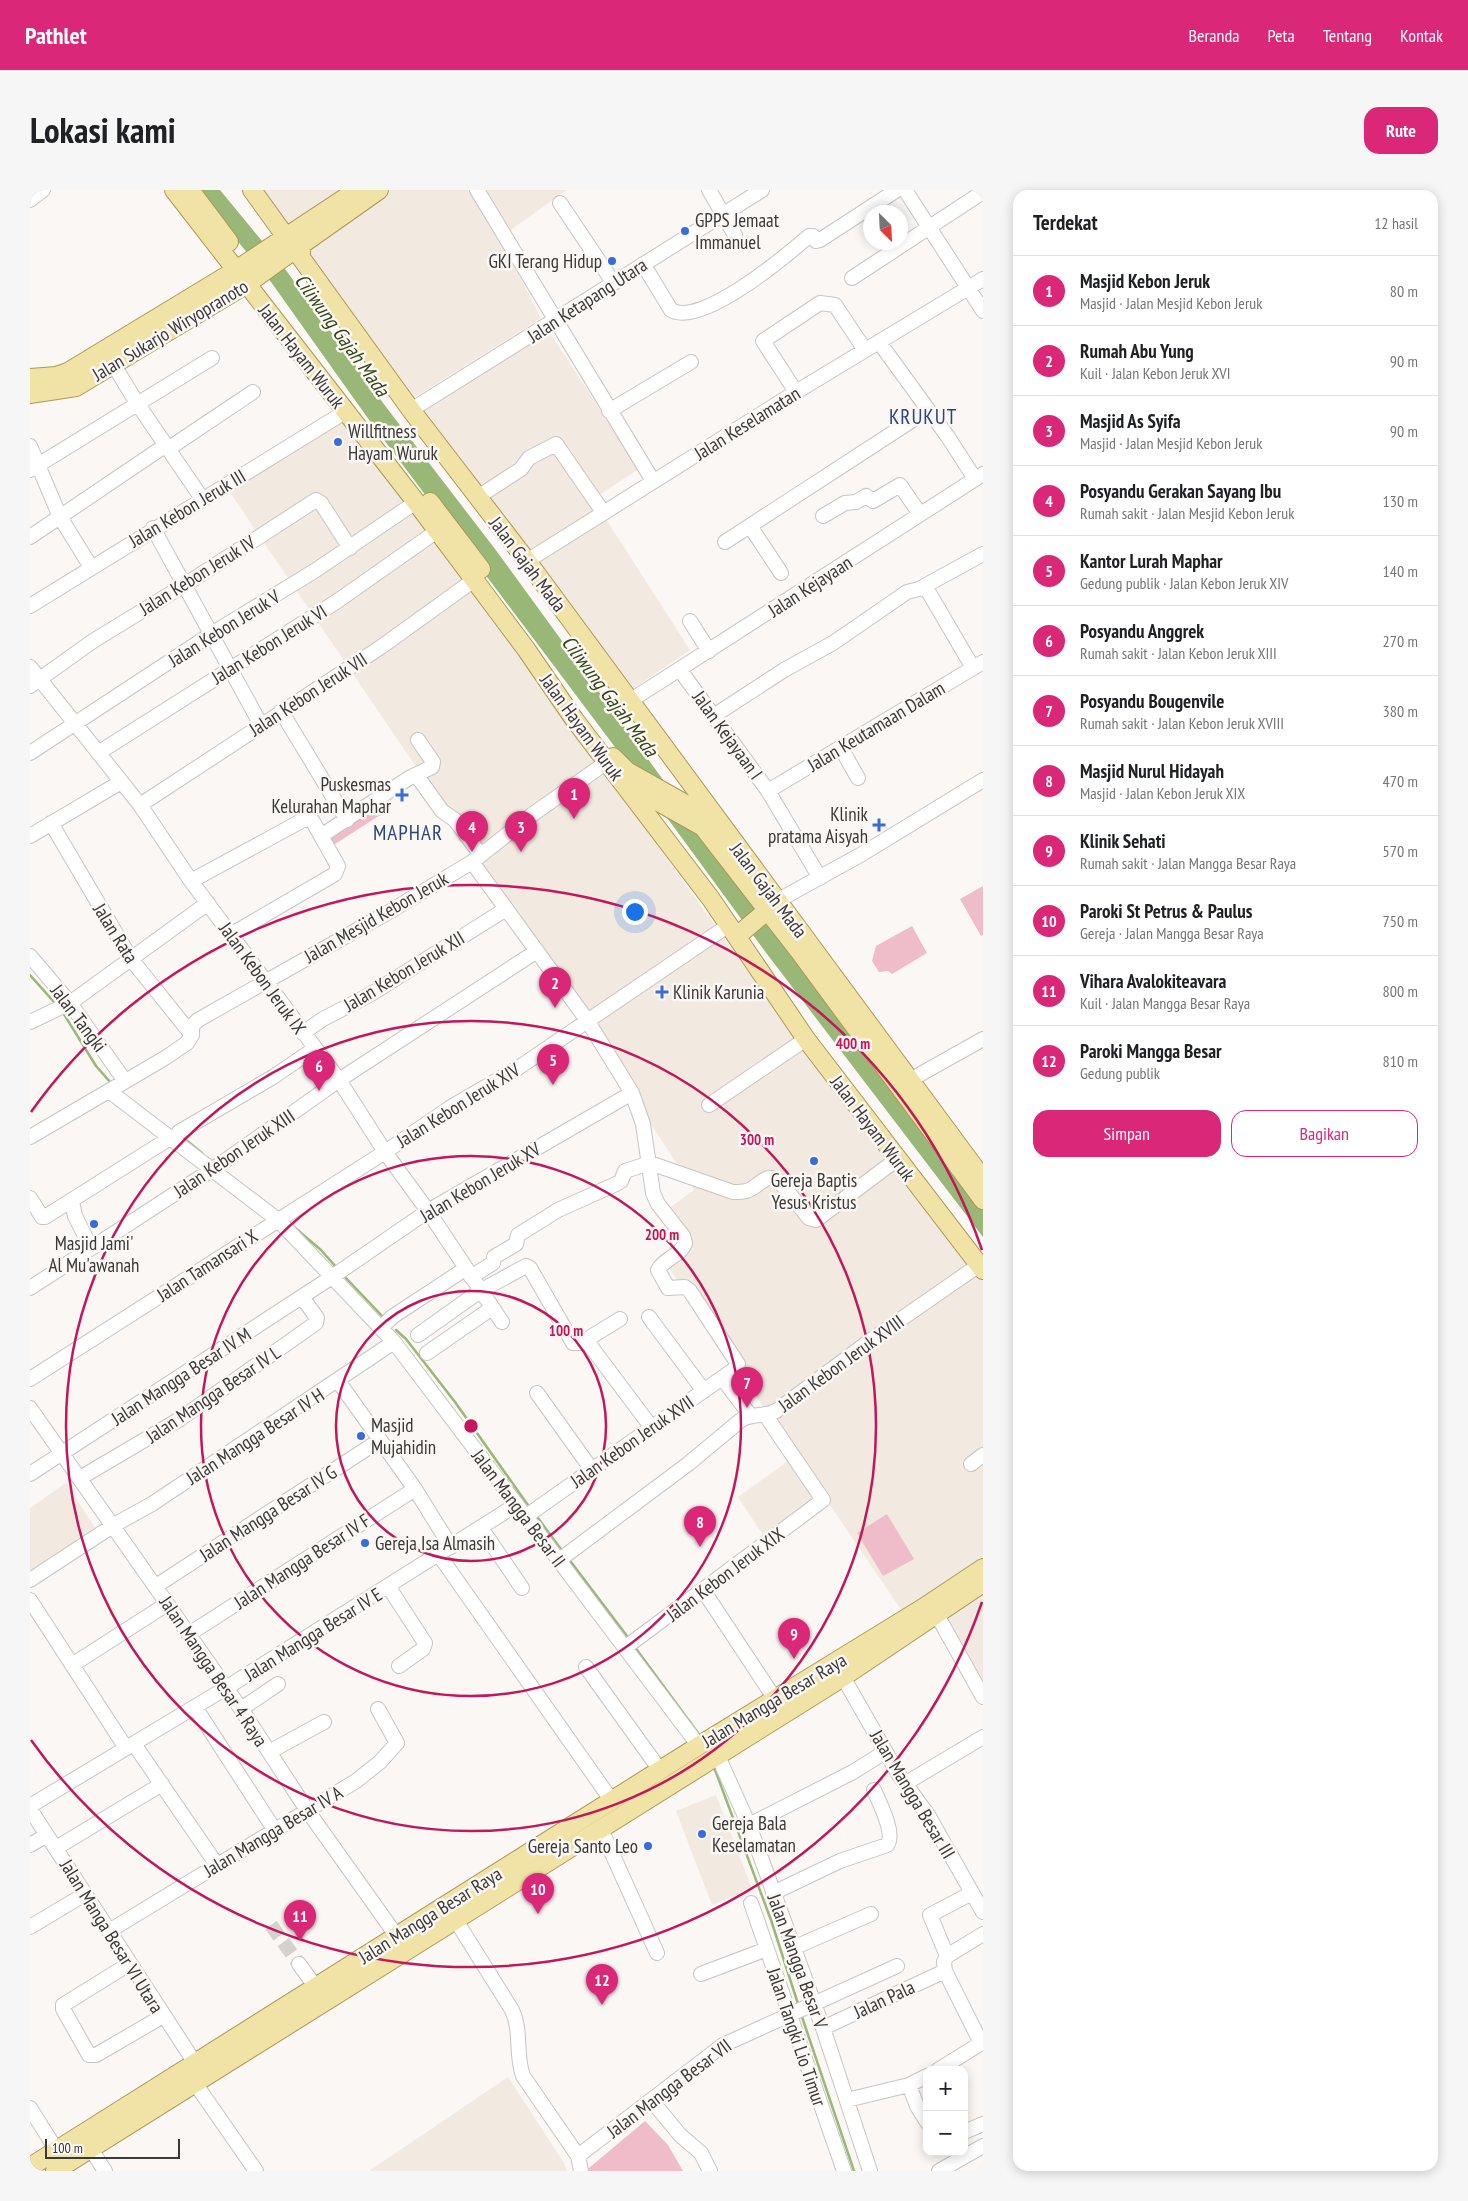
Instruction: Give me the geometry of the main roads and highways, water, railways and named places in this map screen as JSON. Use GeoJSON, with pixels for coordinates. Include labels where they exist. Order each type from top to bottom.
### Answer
{"type":"FeatureCollection","features":[{"type":"Feature","properties":{"kind":"main road","name":"Jalan Hayam Wuruk"},"geometry":{"type":"LineString","coordinates":[[174,190],[250,271],[345,412],[416,502],[565,706],[612,763],[738,930],[806,1039],[896,1160],[981,1268]]}},
{"type":"Feature","properties":{"kind":"main road","name":"Jalan Hayam Wuruk"},"geometry":{"type":"LineString","coordinates":[[190,190],[250,271],[478,566],[612,763]]}},
{"type":"Feature","properties":{"kind":"main road","name":"Jalan Gajah Mada"},"geometry":{"type":"LineString","coordinates":[[252,190],[296,247],[411,410],[527,562],[721,827],[770,905],[941,1133],[982,1176]]}},
{"type":"Feature","properties":{"kind":"main road"},"geometry":{"type":"LineString","coordinates":[[344,206],[357,190]]}},
{"type":"Feature","properties":{"kind":"main road"},"geometry":{"type":"LineString","coordinates":[[344,206],[379,190]]}},
{"type":"Feature","properties":{"kind":"main road","name":"Jalan Sukarjo Wiryopranoto"},"geometry":{"type":"LineString","coordinates":[[30,378],[56,376],[68,372],[136,341],[275,254],[296,247],[344,206]]}},
{"type":"Feature","properties":{"kind":"main road","name":"Jalan Sukarjo Wiryopranoto"},"geometry":{"type":"LineString","coordinates":[[30,394],[76,387],[114,364],[136,341]]}},
{"type":"Feature","properties":{"kind":"main road"},"geometry":{"type":"LineString","coordinates":[[605,667],[616,670],[764,871],[770,905],[738,930]]}},
{"type":"Feature","properties":{"kind":"main road","name":"Jalan Gajah Mada"},"geometry":{"type":"LineString","coordinates":[[565,706],[624,780],[643,795],[698,823],[770,905],[910,1080],[983,1200]]}},
{"type":"Feature","properties":{"kind":"main road"},"geometry":{"type":"LineString","coordinates":[[612,763],[681,801],[721,827]]}},
{"type":"Feature","properties":{"kind":"main road","name":"Jalan Mangga Besar Raya"},"geometry":{"type":"LineString","coordinates":[[793,1705],[923,1608],[983,1568]]}},
{"type":"Feature","properties":{"kind":"main road","name":"Jalan Mangga Besar Raya"},"geometry":{"type":"LineString","coordinates":[[59,2162],[315,1986],[396,1935],[660,1770],[708,1752],[842,1677],[983,1583]]}},
{"type":"Feature","properties":{"kind":"main road","name":"Jalan Mangga Besar Raya"},"geometry":{"type":"LineString","coordinates":[[30,2167],[59,2162],[123,2132],[191,2071],[355,1987],[595,1832],[666,1792],[708,1752]]}},
{"type":"Feature","properties":{"kind":"main road"},"geometry":{"type":"LineString","coordinates":[[581,1820],[595,1832]]}},
{"type":"Feature","properties":{"kind":"waterway"},"geometry":{"type":"LineString","coordinates":[[30,975],[55,1003]]}},
{"type":"Feature","properties":{"kind":"waterway"},"geometry":{"type":"LineString","coordinates":[[62,1011],[96,1066],[111,1083]]}},
{"type":"Feature","properties":{"kind":"waterway"},"geometry":{"type":"LineString","coordinates":[[181,1136],[202,1153]]}},
{"type":"Feature","properties":{"kind":"waterway"},"geometry":{"type":"LineString","coordinates":[[294,1227],[321,1250],[337,1268]]}},
{"type":"Feature","properties":{"kind":"waterway"},"geometry":{"type":"LineString","coordinates":[[344,1276],[385,1319]]}},
{"type":"Feature","properties":{"kind":"waterway"},"geometry":{"type":"LineString","coordinates":[[396,1330],[406,1339],[455,1402],[530,1508]]}},
{"type":"Feature","properties":{"kind":"waterway"},"geometry":{"type":"LineString","coordinates":[[535,1514],[563,1552]]}},
{"type":"Feature","properties":{"kind":"waterway"},"geometry":{"type":"LineString","coordinates":[[568,1558],[630,1640]]}},
{"type":"Feature","properties":{"kind":"waterway"},"geometry":{"type":"LineString","coordinates":[[634,1646],[701,1737]]}},
{"type":"Feature","properties":{"kind":"waterway"},"geometry":{"type":"LineString","coordinates":[[714,1767],[771,1920],[799,2007]]}},
{"type":"Feature","properties":{"kind":"waterway"},"geometry":{"type":"LineString","coordinates":[[801,2014],[854,2171]]}},
{"type":"Feature","properties":{"kind":"tunnel"},"geometry":{"type":"LineString","coordinates":[[271,1925],[299,1964]]}},
{"type":"Feature","properties":{"kind":"place","name":"GPPS Jemaat Immanuel"},"geometry":{"type":"Point","coordinates":[685,231]}},
{"type":"Feature","properties":{"kind":"place","name":"GKI Terang Hidup"},"geometry":{"type":"Point","coordinates":[612,261]}},
{"type":"Feature","properties":{"kind":"place","name":"Willfitness Hayam Wuruk"},"geometry":{"type":"Point","coordinates":[338,442]}},
{"type":"Feature","properties":{"kind":"place","name":"Puskesmas Kelurahan Maphar"},"geometry":{"type":"Point","coordinates":[402,795]}},
{"type":"Feature","properties":{"kind":"place","name":"Masjid Kebon Jeruk"},"geometry":{"type":"Point","coordinates":[574,819]}},
{"type":"Feature","properties":{"kind":"place","name":"Klinik pratama Aisyah"},"geometry":{"type":"Point","coordinates":[879,825]}},
{"type":"Feature","properties":{"kind":"place","name":"Posyandu Gerakan Sayang Ibu"},"geometry":{"type":"Point","coordinates":[472,852]}},
{"type":"Feature","properties":{"kind":"place","name":"Masjid As Syifa"},"geometry":{"type":"Point","coordinates":[521,852]}},
{"type":"Feature","properties":{"kind":"place","name":"Klinik Karunia"},"geometry":{"type":"Point","coordinates":[662,992]}},
{"type":"Feature","properties":{"kind":"place","name":"Rumah Abu Yung"},"geometry":{"type":"Point","coordinates":[555,1008]}},
{"type":"Feature","properties":{"kind":"place","name":"Kantor Lurah Maphar"},"geometry":{"type":"Point","coordinates":[553,1085]}},
{"type":"Feature","properties":{"kind":"place","name":"Posyandu Anggrek"},"geometry":{"type":"Point","coordinates":[319,1091]}},
{"type":"Feature","properties":{"kind":"place","name":"Gereja Baptis Yesus Kristus"},"geometry":{"type":"Point","coordinates":[814,1161]}},
{"type":"Feature","properties":{"kind":"place","name":"Masjid Jami' Al Mu'awanah"},"geometry":{"type":"Point","coordinates":[94,1224]}},
{"type":"Feature","properties":{"kind":"place","name":"Posyandu Bougenvile"},"geometry":{"type":"Point","coordinates":[747,1408]}},
{"type":"Feature","properties":{"kind":"place","name":"Masjid Mujahidin"},"geometry":{"type":"Point","coordinates":[361,1436]}},
{"type":"Feature","properties":{"kind":"place","name":"Gereja Isa Almasih"},"geometry":{"type":"Point","coordinates":[365,1543]}},
{"type":"Feature","properties":{"kind":"place","name":"Masjid Nurul Hidayah"},"geometry":{"type":"Point","coordinates":[700,1547]}},
{"type":"Feature","properties":{"kind":"place","name":"Klinik Sehati"},"geometry":{"type":"Point","coordinates":[794,1659]}},
{"type":"Feature","properties":{"kind":"place","name":"Gereja Bala Keselamatan"},"geometry":{"type":"Point","coordinates":[702,1834]}},
{"type":"Feature","properties":{"kind":"place","name":"Gereja Santo Leo"},"geometry":{"type":"Point","coordinates":[648,1846]}},
{"type":"Feature","properties":{"kind":"place","name":"Paroki St Petrus & Paulus"},"geometry":{"type":"Point","coordinates":[538,1914]}},
{"type":"Feature","properties":{"kind":"place","name":"Vihara Avalokiteavara"},"geometry":{"type":"Point","coordinates":[300,1941]}},
{"type":"Feature","properties":{"kind":"place","name":"Paroki Mangga Besar"},"geometry":{"type":"Point","coordinates":[602,2005]}},
{"type":"Feature","properties":{"kind":"district","name":"KRUKUT"},"geometry":{"type":"Point","coordinates":[923,417]}},
{"type":"Feature","properties":{"kind":"district","name":"MAPHAR"},"geometry":{"type":"Point","coordinates":[408,833]}},
{"type":"Feature","properties":{"kind":"water label","name":"Ciliwung Gajah Mada"},"geometry":{"type":"Point","coordinates":[342,335]}},
{"type":"Feature","properties":{"kind":"water label","name":"Ciliwung Gajah Mada"},"geometry":{"type":"Point","coordinates":[610,696]}}]}
